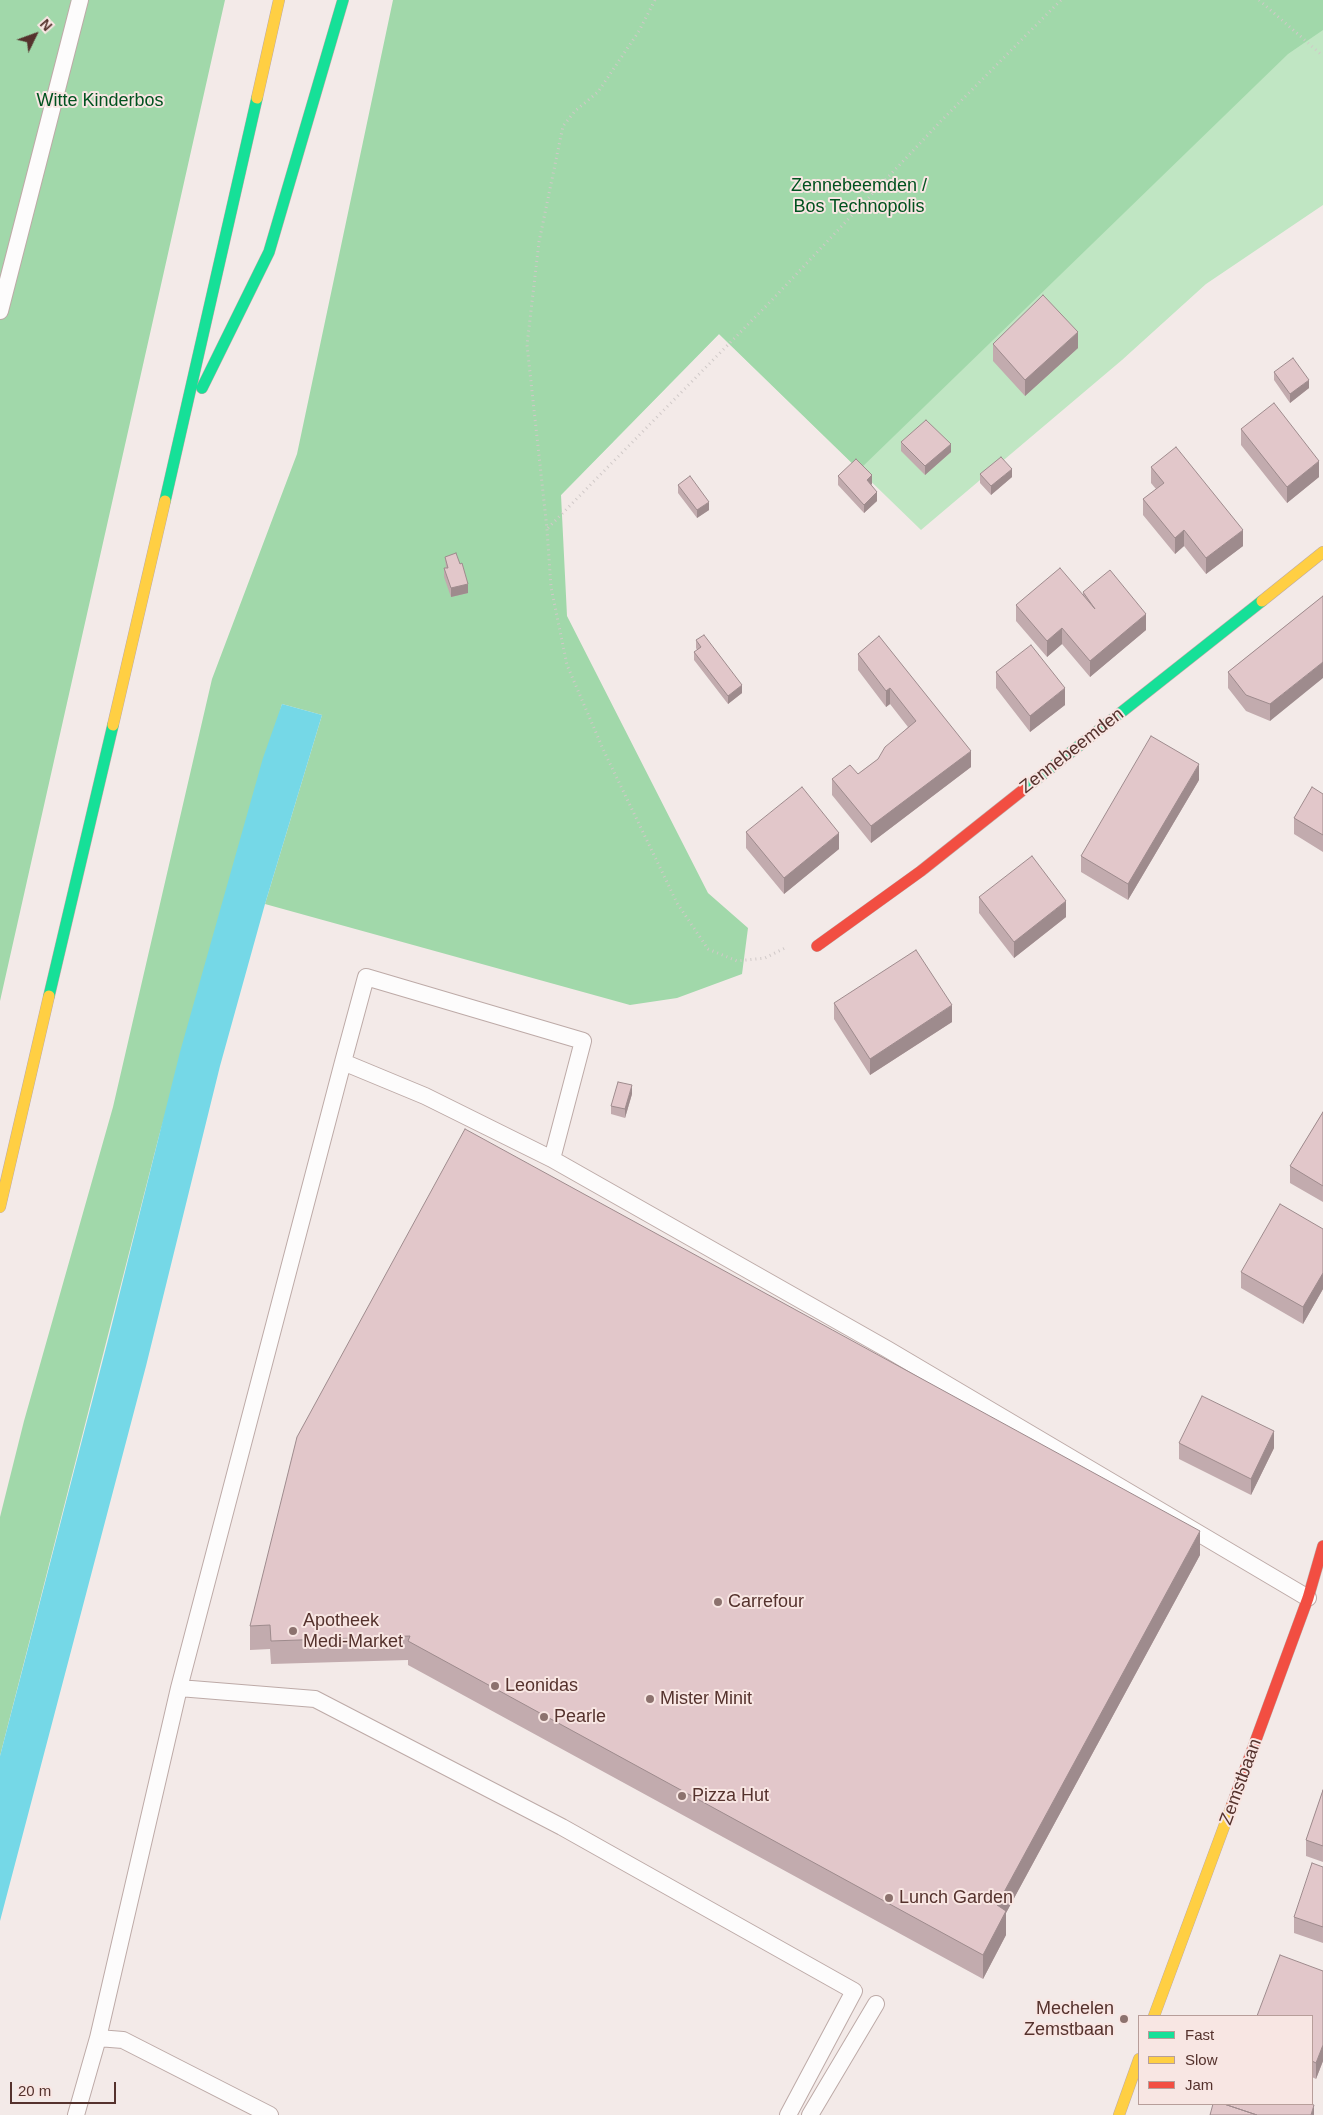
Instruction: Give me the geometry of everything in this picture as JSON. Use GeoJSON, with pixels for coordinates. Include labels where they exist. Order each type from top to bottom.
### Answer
{"type":"FeatureCollection","features":[{"type":"Feature","properties":{"kind":"main road"},"geometry":{"type":"LineString","coordinates":[[0,1207],[182,430],[279,0]]}},
{"type":"Feature","properties":{"kind":"main road"},"geometry":{"type":"LineString","coordinates":[[182,430],[269,252],[343,0]]}},
{"type":"Feature","properties":{"kind":"main road","name":"Zennebeemden"},"geometry":{"type":"LineString","coordinates":[[816,946],[921,871],[1323,552]]}},
{"type":"Feature","properties":{"kind":"main road","name":"Zemstbaan"},"geometry":{"type":"LineString","coordinates":[[1154,2015],[1308,1598],[1323,1546]]}},
{"type":"Feature","properties":{"kind":"main road"},"geometry":{"type":"LineString","coordinates":[[1119,2115],[1138,2061]]}},
{"type":"Feature","properties":{"kind":"lane"},"geometry":{"type":"LineString","coordinates":[[0,311],[80,0]]}},
{"type":"Feature","properties":{"kind":"lane"},"geometry":{"type":"LineString","coordinates":[[76,2115],[98,2038],[179,1688],[366,977],[583,1041],[552,1159]]}},
{"type":"Feature","properties":{"kind":"lane"},"geometry":{"type":"LineString","coordinates":[[344,1062],[425,1096],[552,1159],[887,1348],[1308,1598]]}},
{"type":"Feature","properties":{"kind":"lane"},"geometry":{"type":"LineString","coordinates":[[179,1688],[315,1699],[562,1827],[854,1991],[788,2115]]}},
{"type":"Feature","properties":{"kind":"lane"},"geometry":{"type":"LineString","coordinates":[[810,2115],[876,2004]]}},
{"type":"Feature","properties":{"kind":"lane"},"geometry":{"type":"LineString","coordinates":[[98,2038],[122,2040],[270,2115]]}},
{"type":"Feature","properties":{"kind":"path"},"geometry":{"type":"LineString","coordinates":[[655,0],[639,31],[598,92],[575,111],[563,126],[539,242],[527,345],[547,529],[551,587],[566,665],[603,749],[677,903],[708,949],[737,961],[765,958],[804,939],[816,946]]}},
{"type":"Feature","properties":{"kind":"path"},"geometry":{"type":"LineString","coordinates":[[547,529],[765,308],[941,122],[1061,0]]}},
{"type":"Feature","properties":{"kind":"path"},"geometry":{"type":"LineString","coordinates":[[1259,0],[1323,56]]}},
{"type":"Feature","properties":{"kind":"green space","name":"Witte Kinderbos"},"geometry":{"type":"Polygon","coordinates":[[[0,0],[225,0],[0,1001],[0,0]]]}},
{"type":"Feature","properties":{"kind":"green space"},"geometry":{"type":"Polygon","coordinates":[[[393,0],[1323,0],[1323,30],[1288,54],[859,470],[719,334],[561,495],[567,616],[708,893],[748,928],[742,974],[677,998],[630,1005],[265,904],[322,715],[282,704],[159,1136],[0,1756],[0,1517],[24,1421],[113,1107],[212,679],[297,454],[393,0]]]}},
{"type":"Feature","properties":{"kind":"green space","name":"Zennebeemden / Bos Technopolis"},"geometry":{"type":"Polygon","coordinates":[[[1323,0],[1323,205],[1206,284],[1122,360],[921,530],[719,334],[561,495],[467,158],[1323,0]]]}},
{"type":"Feature","properties":{"kind":"water"},"geometry":{"type":"Polygon","coordinates":[[[282,704],[322,715],[265,904],[220,1066],[146,1366],[0,1921],[0,1756],[108,1340],[180,1052],[263,758],[282,704]]]}},
{"type":"Feature","properties":{"kind":"building"},"geometry":{"type":"Polygon","coordinates":[[[1043,295],[1078,332],[1025,380],[993,344],[1043,295]]]}},
{"type":"Feature","properties":{"kind":"building"},"geometry":{"type":"Polygon","coordinates":[[[1293,358],[1309,380],[1290,394],[1274,372],[1293,358]]]}},
{"type":"Feature","properties":{"kind":"building"},"geometry":{"type":"Polygon","coordinates":[[[1274,403],[1319,461],[1287,487],[1241,429],[1274,403]]]}},
{"type":"Feature","properties":{"kind":"building"},"geometry":{"type":"Polygon","coordinates":[[[926,420],[951,444],[925,466],[901,442],[926,420]]]}},
{"type":"Feature","properties":{"kind":"building"},"geometry":{"type":"Polygon","coordinates":[[[1176,447],[1243,530],[1206,558],[1184,530],[1175,538],[1143,499],[1164,483],[1151,467],[1176,447]]]}},
{"type":"Feature","properties":{"kind":"building"},"geometry":{"type":"Polygon","coordinates":[[[1001,457],[1012,469],[991,486],[980,474],[1001,457]]]}},
{"type":"Feature","properties":{"kind":"building"},"geometry":{"type":"Polygon","coordinates":[[[856,459],[872,475],[867,480],[877,492],[864,505],[838,476],[856,459]]]}},
{"type":"Feature","properties":{"kind":"building"},"geometry":{"type":"Polygon","coordinates":[[[690,476],[709,502],[697,510],[678,485],[690,476]]]}},
{"type":"Feature","properties":{"kind":"building"},"geometry":{"type":"Polygon","coordinates":[[[456,553],[460,564],[462,563],[468,584],[451,588],[444,568],[448,568],[445,557],[456,553]]]}},
{"type":"Feature","properties":{"kind":"building"},"geometry":{"type":"Polygon","coordinates":[[[1060,568],[1095,609],[1083,592],[1110,570],[1146,614],[1090,661],[1062,628],[1047,641],[1016,605],[1060,568]]]}},
{"type":"Feature","properties":{"kind":"building"},"geometry":{"type":"Polygon","coordinates":[[[1323,596],[1323,662],[1270,704],[1246,695],[1228,672],[1323,596]]]}},
{"type":"Feature","properties":{"kind":"building"},"geometry":{"type":"Polygon","coordinates":[[[704,635],[742,685],[728,696],[694,652],[701,647],[696,640],[704,635]]]}},
{"type":"Feature","properties":{"kind":"building"},"geometry":{"type":"Polygon","coordinates":[[[879,636],[971,751],[871,826],[832,779],[850,765],[858,774],[878,759],[885,747],[916,721],[890,688],[886,691],[858,654],[879,636]]]}},
{"type":"Feature","properties":{"kind":"building"},"geometry":{"type":"Polygon","coordinates":[[[1031,645],[1065,688],[1030,716],[996,672],[1031,645]]]}},
{"type":"Feature","properties":{"kind":"building"},"geometry":{"type":"Polygon","coordinates":[[[1151,736],[1199,764],[1128,884],[1081,856],[1151,736]]]}},
{"type":"Feature","properties":{"kind":"building"},"geometry":{"type":"Polygon","coordinates":[[[802,787],[839,833],[784,878],[746,832],[802,787]]]}},
{"type":"Feature","properties":{"kind":"building"},"geometry":{"type":"Polygon","coordinates":[[[1312,787],[1323,794],[1323,835],[1294,818],[1312,787]]]}},
{"type":"Feature","properties":{"kind":"building"},"geometry":{"type":"Polygon","coordinates":[[[1032,856],[1066,901],[1014,942],[979,897],[1032,856]]]}},
{"type":"Feature","properties":{"kind":"building"},"geometry":{"type":"Polygon","coordinates":[[[916,950],[952,1005],[870,1059],[834,1003],[916,950]]]}},
{"type":"Feature","properties":{"kind":"building"},"geometry":{"type":"Polygon","coordinates":[[[618,1082],[632,1085],[625,1109],[611,1106],[618,1082]]]}},
{"type":"Feature","properties":{"kind":"building"},"geometry":{"type":"Polygon","coordinates":[[[1323,1112],[1323,1186],[1290,1166],[1323,1112]]]}},
{"type":"Feature","properties":{"kind":"building","name":"Carrefour"},"geometry":{"type":"Polygon","coordinates":[[[465,1129],[1200,1531],[997,1905],[1006,1911],[983,1955],[408,1641],[410,1636],[271,1641],[270,1625],[250,1626],[297,1437],[465,1129]]]}},
{"type":"Feature","properties":{"kind":"building"},"geometry":{"type":"Polygon","coordinates":[[[1280,1204],[1323,1229],[1323,1273],[1303,1307],[1241,1272],[1280,1204]]]}},
{"type":"Feature","properties":{"kind":"building"},"geometry":{"type":"Polygon","coordinates":[[[1202,1396],[1274,1431],[1251,1479],[1179,1443],[1202,1396]]]}},
{"type":"Feature","properties":{"kind":"building"},"geometry":{"type":"Polygon","coordinates":[[[1323,1790],[1323,1846],[1306,1840],[1323,1790]]]}},
{"type":"Feature","properties":{"kind":"building"},"geometry":{"type":"Polygon","coordinates":[[[1312,1863],[1323,1867],[1323,1927],[1294,1917],[1312,1863]]]}},
{"type":"Feature","properties":{"kind":"building"},"geometry":{"type":"Polygon","coordinates":[[[1280,1955],[1323,1971],[1323,2045],[1316,2063],[1313,2062],[1313,2015],[1257,2015],[1280,1955]]]}},
{"type":"Feature","properties":{"kind":"building"},"geometry":{"type":"Polygon","coordinates":[[[1213,2105],[1227,2105],[1257,2115],[1210,2115],[1213,2105]]]}},
{"type":"Feature","properties":{"kind":"building"},"geometry":{"type":"Polygon","coordinates":[[[1227,2105],[1314,2105],[1311,2115],[1257,2115],[1227,2105]]]}},
{"type":"Feature","properties":{"kind":"traffic: fast"},"geometry":{"type":"LineString","coordinates":[[202,388],[269,252],[343,0]]}},
{"type":"Feature","properties":{"kind":"traffic: fast"},"geometry":{"type":"LineString","coordinates":[[165,501],[257,98]]}},
{"type":"Feature","properties":{"kind":"traffic: fast"},"geometry":{"type":"LineString","coordinates":[[1023,790],[1262,601]]}},
{"type":"Feature","properties":{"kind":"traffic: fast"},"geometry":{"type":"LineString","coordinates":[[49,996],[113,725]]}},
{"type":"Feature","properties":{"kind":"traffic: slow"},"geometry":{"type":"LineString","coordinates":[[257,98],[279,0]]}},
{"type":"Feature","properties":{"kind":"traffic: slow"},"geometry":{"type":"LineString","coordinates":[[113,725],[165,501]]}},
{"type":"Feature","properties":{"kind":"traffic: slow"},"geometry":{"type":"LineString","coordinates":[[1262,601],[1323,552]]}},
{"type":"Feature","properties":{"kind":"traffic: slow"},"geometry":{"type":"LineString","coordinates":[[0,1207],[49,996]]}},
{"type":"Feature","properties":{"kind":"traffic: slow"},"geometry":{"type":"LineString","coordinates":[[1154,2015],[1232,1805]]}},
{"type":"Feature","properties":{"kind":"traffic: slow"},"geometry":{"type":"LineString","coordinates":[[1119,2115],[1138,2062]]}},
{"type":"Feature","properties":{"kind":"traffic: jam"},"geometry":{"type":"LineString","coordinates":[[817,946],[921,871],[1023,790]]}},
{"type":"Feature","properties":{"kind":"traffic: jam"},"geometry":{"type":"LineString","coordinates":[[1232,1805],[1308,1598],[1323,1546]]}},
{"type":"Feature","properties":{"kind":"place","name":"Carrefour"},"geometry":{"type":"Point","coordinates":[718,1602]}},
{"type":"Feature","properties":{"kind":"place","name":"Apotheek Medi-Market"},"geometry":{"type":"Point","coordinates":[293,1631]}},
{"type":"Feature","properties":{"kind":"place","name":"Leonidas"},"geometry":{"type":"Point","coordinates":[495,1686]}},
{"type":"Feature","properties":{"kind":"place","name":"Mister Minit"},"geometry":{"type":"Point","coordinates":[650,1699]}},
{"type":"Feature","properties":{"kind":"place","name":"Pearle"},"geometry":{"type":"Point","coordinates":[544,1717]}},
{"type":"Feature","properties":{"kind":"place","name":"Pizza Hut"},"geometry":{"type":"Point","coordinates":[682,1796]}},
{"type":"Feature","properties":{"kind":"place","name":"Lunch Garden"},"geometry":{"type":"Point","coordinates":[889,1898]}},
{"type":"Feature","properties":{"kind":"place","name":"Mechelen Zemstbaan"},"geometry":{"type":"Point","coordinates":[1124,2019]}}]}
